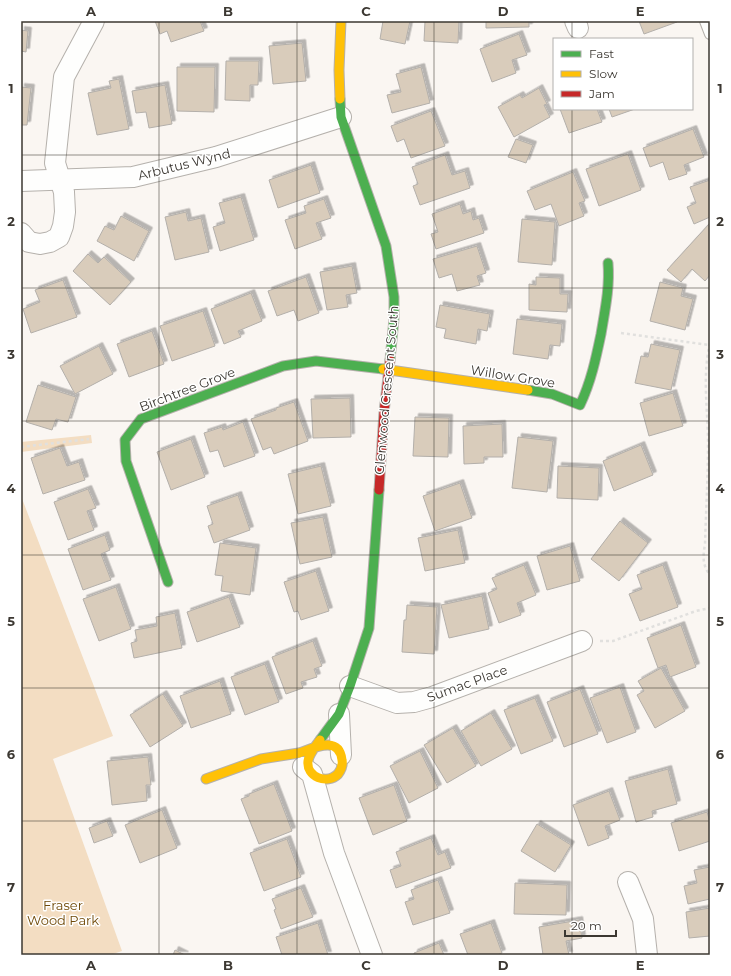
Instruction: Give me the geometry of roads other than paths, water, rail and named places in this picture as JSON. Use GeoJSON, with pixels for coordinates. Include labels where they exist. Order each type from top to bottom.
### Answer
{"type":"FeatureCollection","features":[{"type":"Feature","properties":{"kind":"street"},"geometry":{"type":"LineString","coordinates":[[21,233],[29,242],[40,244],[50,242],[59,237],[63,226],[65,212],[64,192],[55,163],[64,77],[94,21]]}},
{"type":"Feature","properties":{"kind":"street","name":"Glenwood Crescent South"},"geometry":{"type":"LineString","coordinates":[[316,747],[339,714],[350,686],[368,628],[384,412],[394,320],[394,297],[386,246],[341,117],[339,70],[341,21]]}},
{"type":"Feature","properties":{"kind":"street","name":"Arbutus Wynd"},"geometry":{"type":"LineString","coordinates":[[21,181],[133,177],[216,157],[341,117]]}},
{"type":"Feature","properties":{"kind":"street","name":"Willow Grove"},"geometry":{"type":"LineString","coordinates":[[388,371],[411,373],[552,394],[580,405],[592,377],[609,292],[610,278],[608,263]]}},
{"type":"Feature","properties":{"kind":"street","name":"Birchtree Grove"},"geometry":{"type":"LineString","coordinates":[[168,582],[126,461],[125,440],[141,419],[282,366],[316,362],[388,371]]}},
{"type":"Feature","properties":{"kind":"street","name":"Sumac Place"},"geometry":{"type":"LineString","coordinates":[[350,686],[397,702],[414,702],[432,697],[582,641]]}},
{"type":"Feature","properties":{"kind":"street","name":"Glenwood Crescent South"},"geometry":{"type":"LineString","coordinates":[[339,714],[341,755]]}},
{"type":"Feature","properties":{"kind":"street"},"geometry":{"type":"LineString","coordinates":[[206,779],[269,757],[301,752],[327,744],[338,750],[341,755],[342,766],[330,789],[324,812]]}},
{"type":"Feature","properties":{"kind":"street"},"geometry":{"type":"LineString","coordinates":[[316,747],[308,757],[307,763],[324,812],[334,853],[372,955]]}},
{"type":"Feature","properties":{"kind":"street"},"geometry":{"type":"LineString","coordinates":[[280,756],[300,764],[312,774],[322,779],[327,780],[337,775]]}},
{"type":"Feature","properties":{"kind":"street"},"geometry":{"type":"LineString","coordinates":[[628,882],[643,919],[647,955]]}},
{"type":"Feature","properties":{"kind":"lane"},"geometry":{"type":"LineString","coordinates":[[705,21],[710,34]]}},
{"type":"Feature","properties":{"kind":"park label","name":"Fraser Wood Park"},"geometry":{"type":"Point","coordinates":[63,912]}}]}
